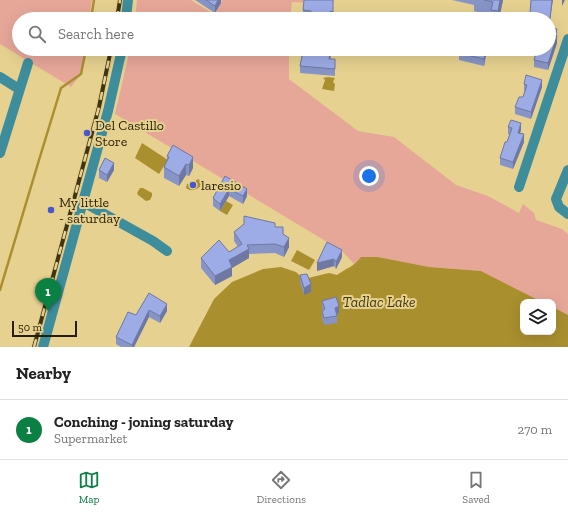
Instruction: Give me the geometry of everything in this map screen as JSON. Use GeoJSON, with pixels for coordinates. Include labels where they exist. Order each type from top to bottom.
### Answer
{"type":"FeatureCollection","features":[{"type":"Feature","properties":{"kind":"street"},"geometry":{"type":"LineString","coordinates":[[127,12],[128,0]]}},
{"type":"Feature","properties":{"kind":"street"},"geometry":{"type":"LineString","coordinates":[[519,187],[568,39]]}},
{"type":"Feature","properties":{"kind":"street"},"geometry":{"type":"LineString","coordinates":[[43,347],[108,111],[120,56]]}},
{"type":"Feature","properties":{"kind":"street"},"geometry":{"type":"LineString","coordinates":[[0,151],[28,63]]}},
{"type":"Feature","properties":{"kind":"street"},"geometry":{"type":"LineString","coordinates":[[0,77],[19,88]]}},
{"type":"Feature","properties":{"kind":"street"},"geometry":{"type":"LineString","coordinates":[[568,170],[556,199],[559,207],[568,214]]}},
{"type":"Feature","properties":{"kind":"street"},"geometry":{"type":"LineString","coordinates":[[83,202],[153,240],[167,251]]}},
{"type":"Feature","properties":{"kind":"shaded area"},"geometry":{"type":"Polygon","coordinates":[[[0,0],[92,0],[90,12],[12,12],[12,51],[0,44],[0,0]]]}},
{"type":"Feature","properties":{"kind":"shaded area"},"geometry":{"type":"Polygon","coordinates":[[[117,0],[124,0],[121,12],[115,12],[117,0]]]}},
{"type":"Feature","properties":{"kind":"shaded area"},"geometry":{"type":"Polygon","coordinates":[[[137,0],[191,0],[210,12],[136,12],[137,0]]]}},
{"type":"Feature","properties":{"kind":"shaded area"},"geometry":{"type":"Polygon","coordinates":[[[222,0],[334,0],[333,4],[292,2],[291,12],[216,12],[222,0]]]}},
{"type":"Feature","properties":{"kind":"shaded area"},"geometry":{"type":"Polygon","coordinates":[[[20,56],[84,56],[81,74],[71,87],[20,56]]]}},
{"type":"Feature","properties":{"kind":"shaded area"},"geometry":{"type":"Polygon","coordinates":[[[107,56],[113,56],[102,108],[37,347],[31,347],[96,106],[107,56]]]}},
{"type":"Feature","properties":{"kind":"shaded area"},"geometry":{"type":"Polygon","coordinates":[[[128,56],[289,56],[289,79],[358,131],[394,137],[456,185],[488,196],[519,213],[523,204],[534,213],[536,220],[562,229],[568,234],[568,315],[556,309],[556,299],[536,299],[481,271],[429,267],[378,257],[355,265],[342,251],[115,114],[128,56]]]}},
{"type":"Feature","properties":{"kind":"water"},"geometry":{"type":"Polygon","coordinates":[[[323,78],[335,78],[333,82],[335,84],[334,91],[322,89],[325,80],[323,78]]]}},
{"type":"Feature","properties":{"kind":"water"},"geometry":{"type":"Polygon","coordinates":[[[142,143],[168,160],[159,174],[135,158],[142,143]]]}},
{"type":"Feature","properties":{"kind":"water","name":"laresio"},"geometry":{"type":"Polygon","coordinates":[[[198,179],[200,180],[201,185],[198,188],[192,190],[186,188],[187,184],[193,183],[198,179]]]}},
{"type":"Feature","properties":{"kind":"water"},"geometry":{"type":"Polygon","coordinates":[[[140,188],[152,193],[150,200],[146,201],[138,195],[137,193],[140,188]]]}},
{"type":"Feature","properties":{"kind":"water"},"geometry":{"type":"Polygon","coordinates":[[[226,201],[233,205],[227,215],[220,211],[226,201]]]}},
{"type":"Feature","properties":{"kind":"water"},"geometry":{"type":"Polygon","coordinates":[[[297,250],[315,260],[309,270],[291,261],[297,250]]]}},
{"type":"Feature","properties":{"kind":"water","name":"Tadlac Lake"},"geometry":{"type":"Polygon","coordinates":[[[361,257],[378,257],[429,267],[481,271],[536,299],[520,299],[520,335],[556,335],[556,309],[568,315],[568,347],[189,347],[214,299],[232,282],[263,269],[281,267],[296,272],[304,279],[329,273],[337,275],[361,257]]]}},
{"type":"Feature","properties":{"kind":"building"},"geometry":{"type":"Polygon","coordinates":[[[206,0],[218,0],[215,6],[206,0]]]}},
{"type":"Feature","properties":{"kind":"building"},"geometry":{"type":"Polygon","coordinates":[[[304,0],[333,0],[333,12],[311,12],[303,10],[304,0]]]}},
{"type":"Feature","properties":{"kind":"building"},"geometry":{"type":"Polygon","coordinates":[[[484,0],[500,0],[498,11],[491,10],[493,2],[484,0]]]}},
{"type":"Feature","properties":{"kind":"building"},"geometry":{"type":"Polygon","coordinates":[[[531,0],[552,0],[551,12],[530,12],[531,0]]]}},
{"type":"Feature","properties":{"kind":"building"},"geometry":{"type":"Polygon","coordinates":[[[302,56],[330,56],[329,59],[335,59],[335,69],[300,66],[302,56]]]}},
{"type":"Feature","properties":{"kind":"building"},"geometry":{"type":"Polygon","coordinates":[[[472,56],[485,56],[484,59],[472,56]]]}},
{"type":"Feature","properties":{"kind":"building"},"geometry":{"type":"Polygon","coordinates":[[[535,56],[550,56],[548,63],[534,60],[535,56]]]}},
{"type":"Feature","properties":{"kind":"building"},"geometry":{"type":"Polygon","coordinates":[[[526,75],[542,80],[531,112],[515,107],[519,97],[523,97],[527,85],[524,84],[526,75]]]}},
{"type":"Feature","properties":{"kind":"building"},"geometry":{"type":"Polygon","coordinates":[[[511,120],[521,123],[518,133],[524,134],[513,162],[500,158],[505,142],[507,142],[512,128],[508,127],[511,120]]]}},
{"type":"Feature","properties":{"kind":"building"},"geometry":{"type":"Polygon","coordinates":[[[173,145],[193,157],[189,165],[186,164],[179,176],[164,167],[169,157],[167,156],[173,145]]]}},
{"type":"Feature","properties":{"kind":"building"},"geometry":{"type":"Polygon","coordinates":[[[105,158],[114,163],[107,175],[99,170],[105,158]]]}},
{"type":"Feature","properties":{"kind":"building"},"geometry":{"type":"Polygon","coordinates":[[[225,176],[247,189],[243,196],[229,189],[220,204],[213,198],[225,176]]]}},
{"type":"Feature","properties":{"kind":"building"},"geometry":{"type":"Polygon","coordinates":[[[244,216],[275,223],[275,227],[283,227],[283,234],[289,238],[284,247],[275,244],[247,245],[249,249],[229,260],[232,267],[215,276],[201,258],[219,240],[229,252],[242,244],[234,232],[244,224],[244,216]]]}},
{"type":"Feature","properties":{"kind":"building"},"geometry":{"type":"Polygon","coordinates":[[[327,242],[342,250],[336,262],[334,259],[317,263],[327,242]]]}},
{"type":"Feature","properties":{"kind":"building"},"geometry":{"type":"Polygon","coordinates":[[[307,274],[311,284],[304,288],[300,275],[307,274]]]}},
{"type":"Feature","properties":{"kind":"building"},"geometry":{"type":"Polygon","coordinates":[[[149,293],[167,304],[160,316],[149,310],[132,345],[116,337],[128,312],[136,315],[149,293]]]}},
{"type":"Feature","properties":{"kind":"building"},"geometry":{"type":"Polygon","coordinates":[[[336,297],[339,306],[335,308],[337,316],[324,318],[322,311],[325,309],[322,301],[336,297]]]}},
{"type":"Feature","properties":{"kind":"waterway"},"geometry":{"type":"LineString","coordinates":[[92,12],[94,0]]}},
{"type":"Feature","properties":{"kind":"waterway"},"geometry":{"type":"LineString","coordinates":[[0,290],[61,88],[81,74],[85,56]]}},
{"type":"Feature","properties":{"kind":"railway"},"geometry":{"type":"LineString","coordinates":[[118,12],[120,0]]}},
{"type":"Feature","properties":{"kind":"railway"},"geometry":{"type":"LineString","coordinates":[[34,347],[99,107],[110,56]]}},
{"type":"Feature","properties":{"kind":"place","name":"Del Castillo Store"},"geometry":{"type":"Point","coordinates":[87,133]}},
{"type":"Feature","properties":{"kind":"place","name":"laresio"},"geometry":{"type":"Point","coordinates":[193,185]}},
{"type":"Feature","properties":{"kind":"place","name":"My little - saturday"},"geometry":{"type":"Point","coordinates":[51,210]}},
{"type":"Feature","properties":{"kind":"place","name":"Conching - joning saturday"},"geometry":{"type":"Point","coordinates":[48,311]}}]}
